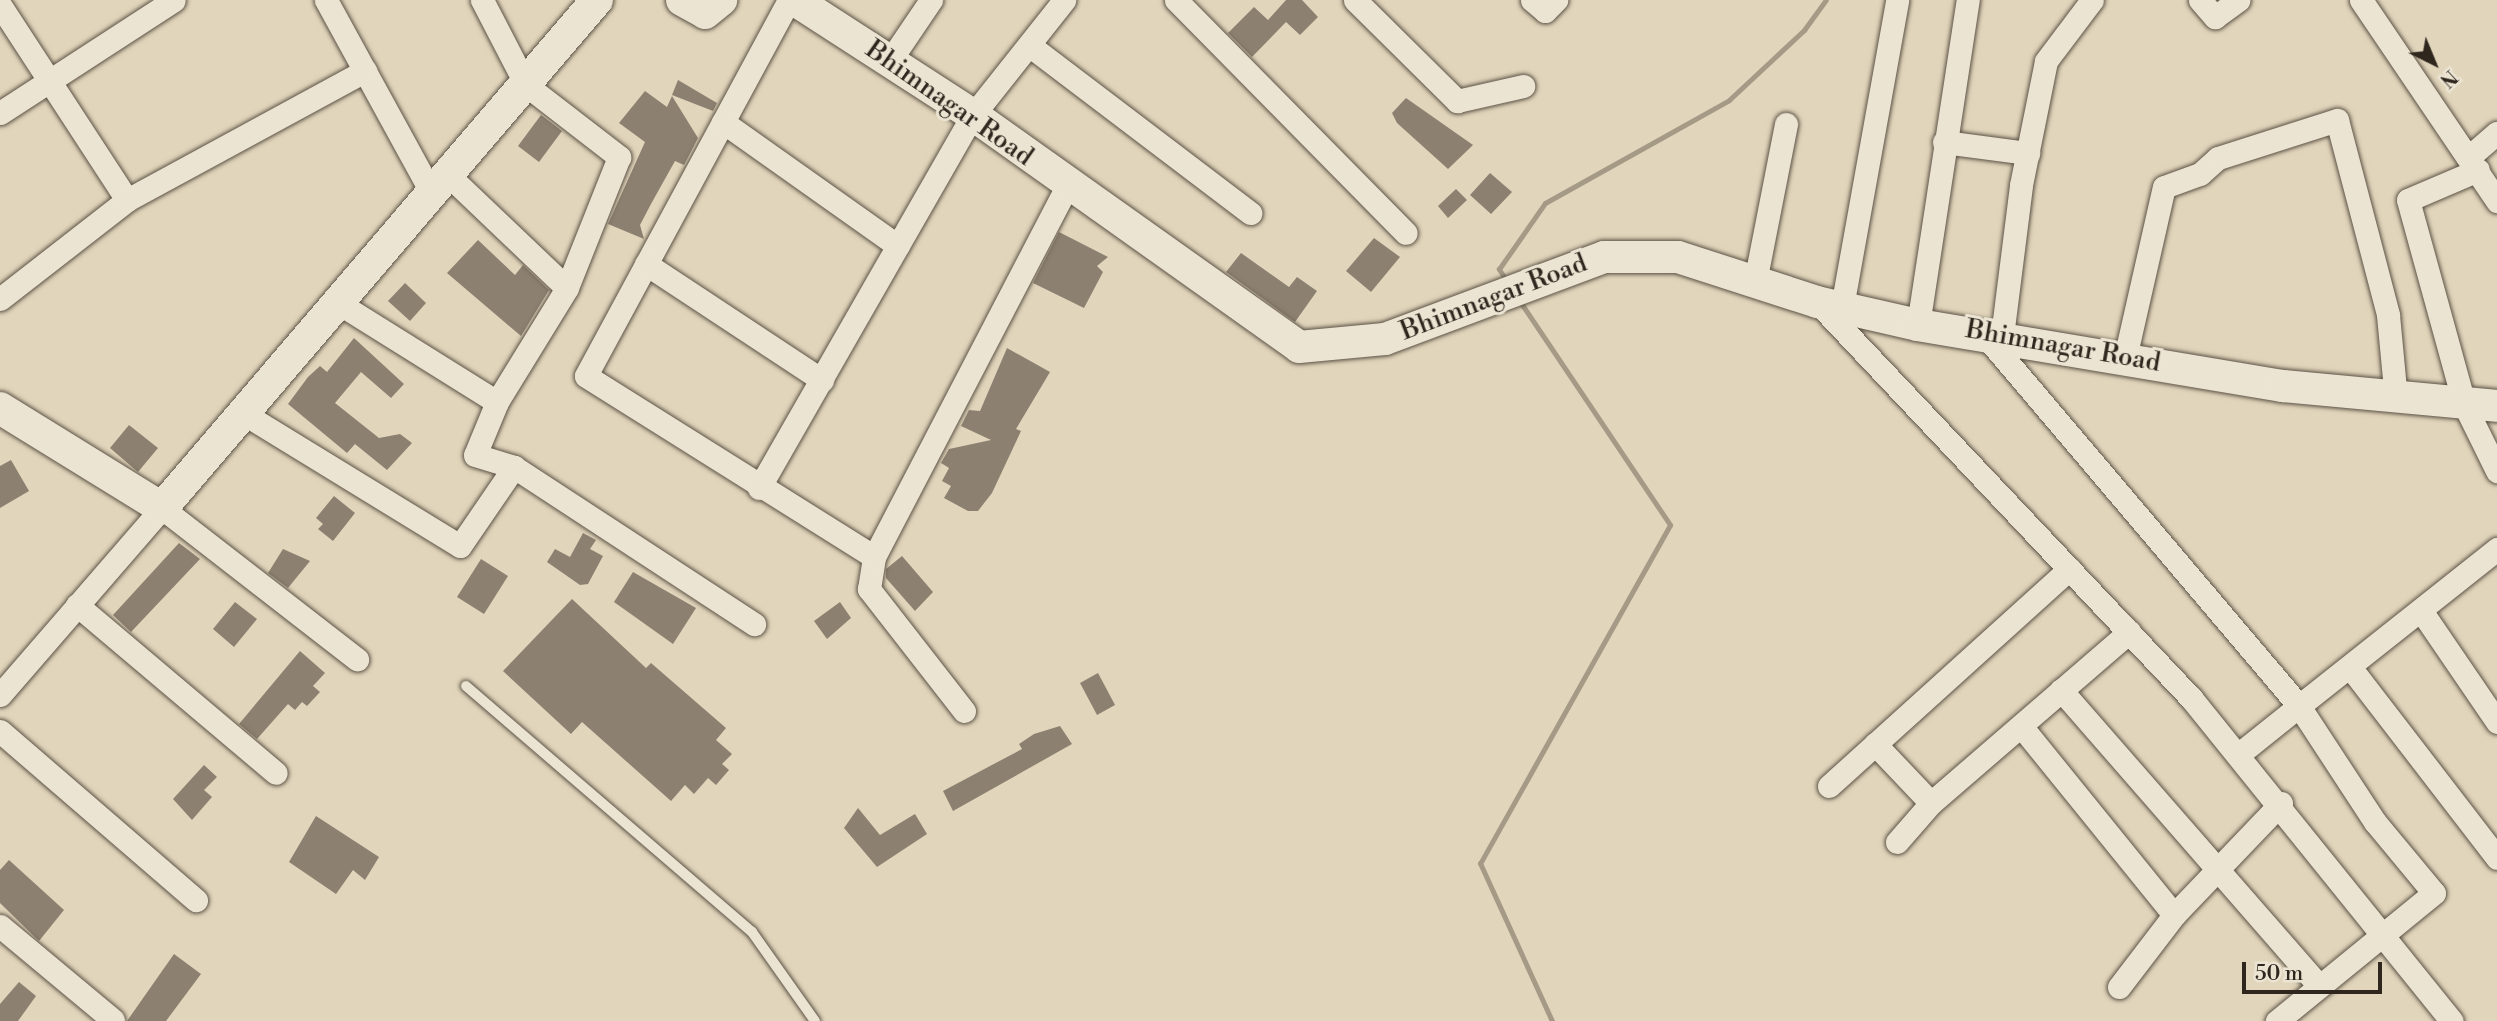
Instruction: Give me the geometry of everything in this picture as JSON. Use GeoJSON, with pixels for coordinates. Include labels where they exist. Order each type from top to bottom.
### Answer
{"type":"FeatureCollection","features":[{"type":"Feature","properties":{"kind":"street"},"geometry":{"type":"LineString","coordinates":[[0,113],[173,0]]}},
{"type":"Feature","properties":{"kind":"street"},"geometry":{"type":"LineString","coordinates":[[326,0],[365,71],[438,181],[567,288]]}},
{"type":"Feature","properties":{"kind":"street"},"geometry":{"type":"LineString","coordinates":[[482,0],[526,85],[619,157],[567,288],[497,402],[475,456],[514,467],[754,624]]}},
{"type":"Feature","properties":{"kind":"street"},"geometry":{"type":"LineString","coordinates":[[2,685],[77,605],[340,304],[438,181],[526,85],[597,0]]}},
{"type":"Feature","properties":{"kind":"street"},"geometry":{"type":"LineString","coordinates":[[682,0],[705,13],[721,0]]}},
{"type":"Feature","properties":{"kind":"street"},"geometry":{"type":"LineString","coordinates":[[792,0],[586,376],[759,488],[874,557]]}},
{"type":"Feature","properties":{"kind":"street","name":"Bhimnagar Road"},"geometry":{"type":"LineString","coordinates":[[792,0],[973,115],[1067,187],[1299,347],[1385,339],[1549,272],[1604,257],[1678,257],[1829,304],[1918,325],[1992,334],[2125,358],[2396,399],[2497,406]]}},
{"type":"Feature","properties":{"kind":"street"},"geometry":{"type":"LineString","coordinates":[[889,62],[931,0]]}},
{"type":"Feature","properties":{"kind":"street"},"geometry":{"type":"LineString","coordinates":[[759,488],[973,115],[1064,0]]}},
{"type":"Feature","properties":{"kind":"street"},"geometry":{"type":"LineString","coordinates":[[1176,0],[1406,233]]}},
{"type":"Feature","properties":{"kind":"street"},"geometry":{"type":"LineString","coordinates":[[1355,0],[1457,101],[1523,86]]}},
{"type":"Feature","properties":{"kind":"street"},"geometry":{"type":"LineString","coordinates":[[1532,0],[1545,11],[1556,0]]}},
{"type":"Feature","properties":{"kind":"street"},"geometry":{"type":"LineString","coordinates":[[1897,0],[1829,304],[2239,754],[2281,803],[2452,1021]]}},
{"type":"Feature","properties":{"kind":"street"},"geometry":{"type":"LineString","coordinates":[[1918,325],[1944,142],[1968,0]]}},
{"type":"Feature","properties":{"kind":"street"},"geometry":{"type":"LineString","coordinates":[[2092,0],[2046,61],[1992,334],[2300,706],[2375,822],[2434,893],[2277,1021]]}},
{"type":"Feature","properties":{"kind":"street"},"geometry":{"type":"LineString","coordinates":[[2200,0],[2215,17],[2238,0]]}},
{"type":"Feature","properties":{"kind":"street"},"geometry":{"type":"LineString","coordinates":[[2361,0],[2474,163],[2497,201]]}},
{"type":"Feature","properties":{"kind":"street"},"geometry":{"type":"LineString","coordinates":[[0,5],[127,200]]}},
{"type":"Feature","properties":{"kind":"street"},"geometry":{"type":"LineString","coordinates":[[1029,45],[1250,213]]}},
{"type":"Feature","properties":{"kind":"street"},"geometry":{"type":"LineString","coordinates":[[0,299],[127,200],[365,71]]}},
{"type":"Feature","properties":{"kind":"street"},"geometry":{"type":"LineString","coordinates":[[2125,358],[2164,187],[2200,174],[2218,158],[2337,120],[2388,315],[2396,399]]}},
{"type":"Feature","properties":{"kind":"street"},"geometry":{"type":"LineString","coordinates":[[723,122],[898,246]]}},
{"type":"Feature","properties":{"kind":"street"},"geometry":{"type":"LineString","coordinates":[[1755,282],[1786,124]]}},
{"type":"Feature","properties":{"kind":"street"},"geometry":{"type":"LineString","coordinates":[[2497,133],[2474,163],[2408,200],[2463,404],[2497,471]]}},
{"type":"Feature","properties":{"kind":"street"},"geometry":{"type":"LineString","coordinates":[[1944,142],[2028,153]]}},
{"type":"Feature","properties":{"kind":"street"},"geometry":{"type":"LineString","coordinates":[[964,711],[877,604],[869,589],[874,557],[1067,187]]}},
{"type":"Feature","properties":{"kind":"street"},"geometry":{"type":"LineString","coordinates":[[646,264],[822,380]]}},
{"type":"Feature","properties":{"kind":"street"},"geometry":{"type":"LineString","coordinates":[[340,304],[497,402]]}},
{"type":"Feature","properties":{"kind":"street"},"geometry":{"type":"LineString","coordinates":[[0,408],[162,508],[357,659]]}},
{"type":"Feature","properties":{"kind":"street"},"geometry":{"type":"LineString","coordinates":[[251,418],[460,546],[514,467]]}},
{"type":"Feature","properties":{"kind":"street"},"geometry":{"type":"LineString","coordinates":[[2239,754],[2497,549]]}},
{"type":"Feature","properties":{"kind":"street"},"geometry":{"type":"LineString","coordinates":[[1829,786],[2069,569]]}},
{"type":"Feature","properties":{"kind":"street"},"geometry":{"type":"LineString","coordinates":[[77,605],[276,773]]}},
{"type":"Feature","properties":{"kind":"street"},"geometry":{"type":"LineString","coordinates":[[2422,611],[2497,722]]}},
{"type":"Feature","properties":{"kind":"street"},"geometry":{"type":"LineString","coordinates":[[1897,842],[1931,803],[2129,632]]}},
{"type":"Feature","properties":{"kind":"street"},"geometry":{"type":"LineString","coordinates":[[2350,667],[2497,858]]}},
{"type":"Feature","properties":{"kind":"street"},"geometry":{"type":"LineString","coordinates":[[2062,691],[2319,986]]}},
{"type":"Feature","properties":{"kind":"street"},"geometry":{"type":"LineString","coordinates":[[2021,726],[2174,915]]}},
{"type":"Feature","properties":{"kind":"street"},"geometry":{"type":"LineString","coordinates":[[0,731],[196,900]]}},
{"type":"Feature","properties":{"kind":"street"},"geometry":{"type":"LineString","coordinates":[[1875,744],[1931,803]]}},
{"type":"Feature","properties":{"kind":"street"},"geometry":{"type":"LineString","coordinates":[[2119,987],[2174,915],[2281,803]]}},
{"type":"Feature","properties":{"kind":"street"},"geometry":{"type":"LineString","coordinates":[[0,926],[113,1020]]}},
{"type":"Feature","properties":{"kind":"lane"},"geometry":{"type":"LineString","coordinates":[[466,685],[752,932],[815,1021]]}},
{"type":"Feature","properties":{"kind":"building"},"geometry":{"type":"Polygon","coordinates":[[[1286,0],[1302,0],[1318,17],[1300,35],[1286,22],[1252,57],[1228,33],[1254,7],[1268,20],[1286,0]]]}},
{"type":"Feature","properties":{"kind":"building"},"geometry":{"type":"Polygon","coordinates":[[[678,80],[717,103],[713,111],[672,95],[678,80]]]}},
{"type":"Feature","properties":{"kind":"building"},"geometry":{"type":"Polygon","coordinates":[[[645,91],[667,107],[672,96],[698,138],[684,165],[675,161],[651,204],[640,225],[644,239],[608,224],[645,142],[619,123],[645,91]]]}},
{"type":"Feature","properties":{"kind":"building"},"geometry":{"type":"Polygon","coordinates":[[[1406,98],[1473,145],[1448,169],[1397,123],[1392,113],[1406,98]]]}},
{"type":"Feature","properties":{"kind":"building"},"geometry":{"type":"Polygon","coordinates":[[[541,115],[562,131],[539,162],[518,146],[541,115]]]}},
{"type":"Feature","properties":{"kind":"building"},"geometry":{"type":"Polygon","coordinates":[[[1490,173],[1512,192],[1491,214],[1470,195],[1490,173]]]}},
{"type":"Feature","properties":{"kind":"building"},"geometry":{"type":"Polygon","coordinates":[[[1456,189],[1467,200],[1448,218],[1438,206],[1456,189]]]}},
{"type":"Feature","properties":{"kind":"building"},"geometry":{"type":"Polygon","coordinates":[[[1059,232],[1108,257],[1097,266],[1103,272],[1084,308],[1033,283],[1059,232]]]}},
{"type":"Feature","properties":{"kind":"building"},"geometry":{"type":"Polygon","coordinates":[[[1374,238],[1400,257],[1371,292],[1346,271],[1374,238]]]}},
{"type":"Feature","properties":{"kind":"building"},"geometry":{"type":"Polygon","coordinates":[[[478,240],[515,275],[523,265],[549,290],[521,336],[447,273],[478,240]]]}},
{"type":"Feature","properties":{"kind":"building"},"geometry":{"type":"Polygon","coordinates":[[[1241,253],[1289,287],[1297,277],[1317,291],[1295,322],[1226,272],[1241,253]]]}},
{"type":"Feature","properties":{"kind":"building"},"geometry":{"type":"Polygon","coordinates":[[[405,283],[426,303],[410,321],[388,301],[405,283]]]}},
{"type":"Feature","properties":{"kind":"building"},"geometry":{"type":"Polygon","coordinates":[[[354,338],[404,384],[391,398],[361,372],[335,403],[379,438],[400,434],[412,443],[387,470],[355,444],[347,453],[288,404],[320,366],[327,372],[354,338]]]}},
{"type":"Feature","properties":{"kind":"building"},"geometry":{"type":"Polygon","coordinates":[[[1007,348],[1050,372],[1016,429],[1021,431],[992,493],[978,511],[968,511],[944,498],[951,486],[942,481],[949,468],[941,463],[949,449],[991,440],[961,426],[969,410],[980,411],[1007,348]]]}},
{"type":"Feature","properties":{"kind":"building"},"geometry":{"type":"Polygon","coordinates":[[[129,425],[158,448],[138,472],[110,448],[129,425]]]}},
{"type":"Feature","properties":{"kind":"building"},"geometry":{"type":"Polygon","coordinates":[[[11,460],[29,491],[0,508],[0,466],[11,460]]]}},
{"type":"Feature","properties":{"kind":"building"},"geometry":{"type":"Polygon","coordinates":[[[334,496],[355,513],[333,541],[318,529],[323,524],[316,518],[334,496]]]}},
{"type":"Feature","properties":{"kind":"building"},"geometry":{"type":"Polygon","coordinates":[[[583,533],[596,540],[590,549],[603,556],[588,584],[580,585],[547,562],[555,549],[570,557],[583,533]]]}},
{"type":"Feature","properties":{"kind":"building"},"geometry":{"type":"Polygon","coordinates":[[[179,543],[200,559],[131,632],[113,615],[179,543]]]}},
{"type":"Feature","properties":{"kind":"building"},"geometry":{"type":"Polygon","coordinates":[[[283,549],[310,561],[288,588],[268,573],[283,549]]]}},
{"type":"Feature","properties":{"kind":"building"},"geometry":{"type":"Polygon","coordinates":[[[902,556],[933,592],[915,611],[886,578],[886,569],[902,556]]]}},
{"type":"Feature","properties":{"kind":"building"},"geometry":{"type":"Polygon","coordinates":[[[481,559],[508,576],[484,614],[457,597],[481,559]]]}},
{"type":"Feature","properties":{"kind":"building"},"geometry":{"type":"Polygon","coordinates":[[[633,572],[696,608],[673,644],[614,602],[633,572]]]}},
{"type":"Feature","properties":{"kind":"building"},"geometry":{"type":"Polygon","coordinates":[[[572,599],[646,668],[651,663],[726,728],[716,740],[732,754],[722,764],[729,770],[716,785],[708,778],[694,794],[685,785],[671,801],[582,722],[571,734],[503,671],[572,599]]]}},
{"type":"Feature","properties":{"kind":"building"},"geometry":{"type":"Polygon","coordinates":[[[235,602],[257,619],[234,647],[213,629],[235,602]]]}},
{"type":"Feature","properties":{"kind":"building"},"geometry":{"type":"Polygon","coordinates":[[[840,602],[851,618],[827,639],[814,621],[840,602]]]}},
{"type":"Feature","properties":{"kind":"building"},"geometry":{"type":"Polygon","coordinates":[[[300,651],[325,673],[313,686],[320,692],[307,706],[302,702],[295,710],[288,704],[257,739],[239,724],[300,651]]]}},
{"type":"Feature","properties":{"kind":"building"},"geometry":{"type":"Polygon","coordinates":[[[1098,673],[1115,705],[1097,715],[1080,683],[1098,673]]]}},
{"type":"Feature","properties":{"kind":"building"},"geometry":{"type":"Polygon","coordinates":[[[1060,726],[1072,744],[953,811],[943,791],[1022,749],[1019,744],[1034,734],[1060,726]]]}},
{"type":"Feature","properties":{"kind":"building"},"geometry":{"type":"Polygon","coordinates":[[[204,765],[217,777],[204,790],[212,797],[192,820],[173,799],[204,765]]]}},
{"type":"Feature","properties":{"kind":"building"},"geometry":{"type":"Polygon","coordinates":[[[858,808],[880,835],[915,814],[927,834],[877,867],[844,828],[858,808]]]}},
{"type":"Feature","properties":{"kind":"building"},"geometry":{"type":"Polygon","coordinates":[[[316,816],[379,857],[365,880],[353,870],[336,894],[289,862],[316,816]]]}},
{"type":"Feature","properties":{"kind":"building"},"geometry":{"type":"Polygon","coordinates":[[[9,860],[64,910],[39,941],[0,903],[0,870],[9,860]]]}},
{"type":"Feature","properties":{"kind":"building"},"geometry":{"type":"Polygon","coordinates":[[[174,954],[201,974],[166,1021],[127,1021],[174,954]]]}},
{"type":"Feature","properties":{"kind":"building"},"geometry":{"type":"Polygon","coordinates":[[[19,982],[36,996],[18,1021],[0,1021],[0,1004],[19,982]]]}},
{"type":"Feature","properties":{"kind":"waterway"},"geometry":{"type":"LineString","coordinates":[[1508,283],[1499,269],[1545,203],[1729,100],[1804,30],[1826,0]]}},
{"type":"Feature","properties":{"kind":"waterway"},"geometry":{"type":"LineString","coordinates":[[1519,300],[1670,525],[1480,863],[1552,1021]]}}]}
